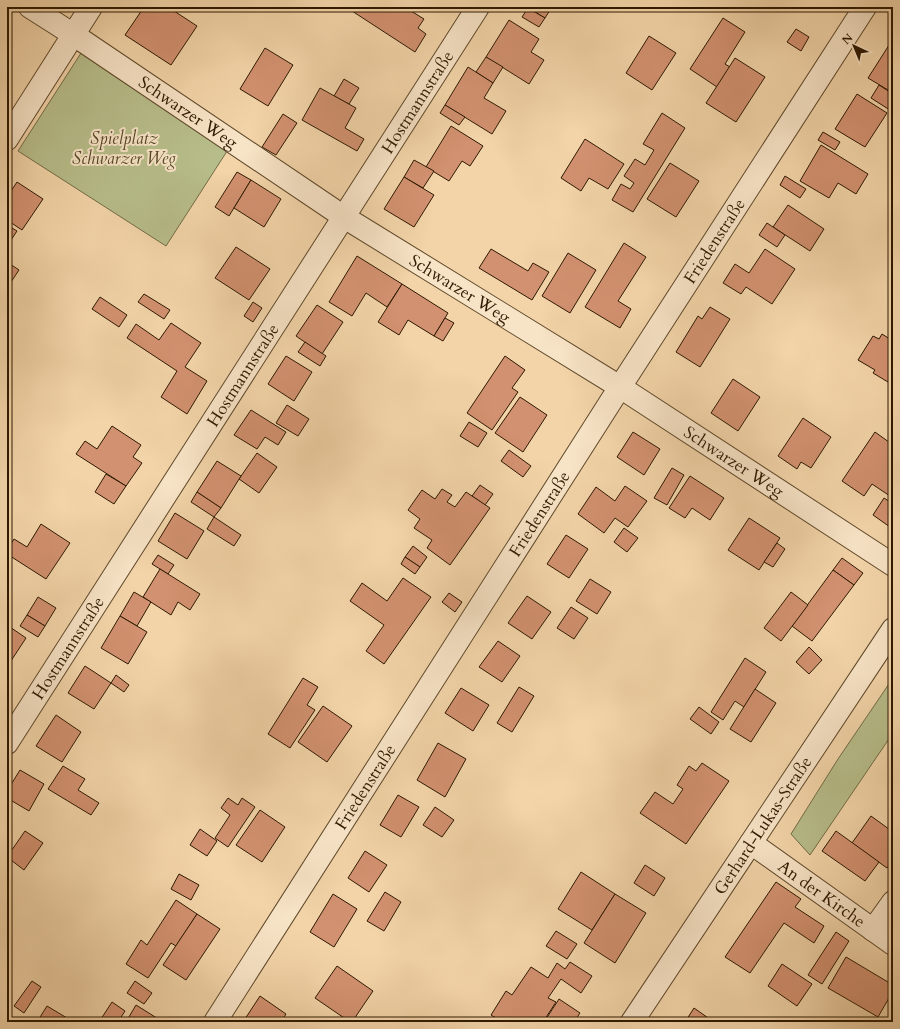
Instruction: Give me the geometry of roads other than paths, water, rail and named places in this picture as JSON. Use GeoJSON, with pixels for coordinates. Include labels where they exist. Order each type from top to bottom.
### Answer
{"type":"FeatureCollection","features":[{"type":"Feature","properties":{"kind":"street","name":"Schwarzer Weg"},"geometry":{"type":"LineString","coordinates":[[30,7],[74,34],[344,217],[620,387],[893,565]]}},
{"type":"Feature","properties":{"kind":"street"},"geometry":{"type":"LineString","coordinates":[[7,139],[91,7]]}},
{"type":"Feature","properties":{"kind":"street","name":"Hostmannstraße"},"geometry":{"type":"LineString","coordinates":[[7,743],[478,7]]}},
{"type":"Feature","properties":{"kind":"street","name":"Friedenstraße"},"geometry":{"type":"LineString","coordinates":[[215,1022],[620,387],[865,7]]}},
{"type":"Feature","properties":{"kind":"street","name":"Gerhard-Lukas-Straße"},"geometry":{"type":"LineString","coordinates":[[632,1022],[893,629]]}},
{"type":"Feature","properties":{"kind":"street","name":"An der Kirche"},"geometry":{"type":"LineString","coordinates":[[751,843],[893,944]]}},
{"type":"Feature","properties":{"kind":"street"},"geometry":{"type":"LineString","coordinates":[[873,930],[893,902]]}},
{"type":"Feature","properties":{"kind":"park label","name":"Spielplatz Schwarzer Weg"},"geometry":{"type":"Point","coordinates":[124,148]}}]}
